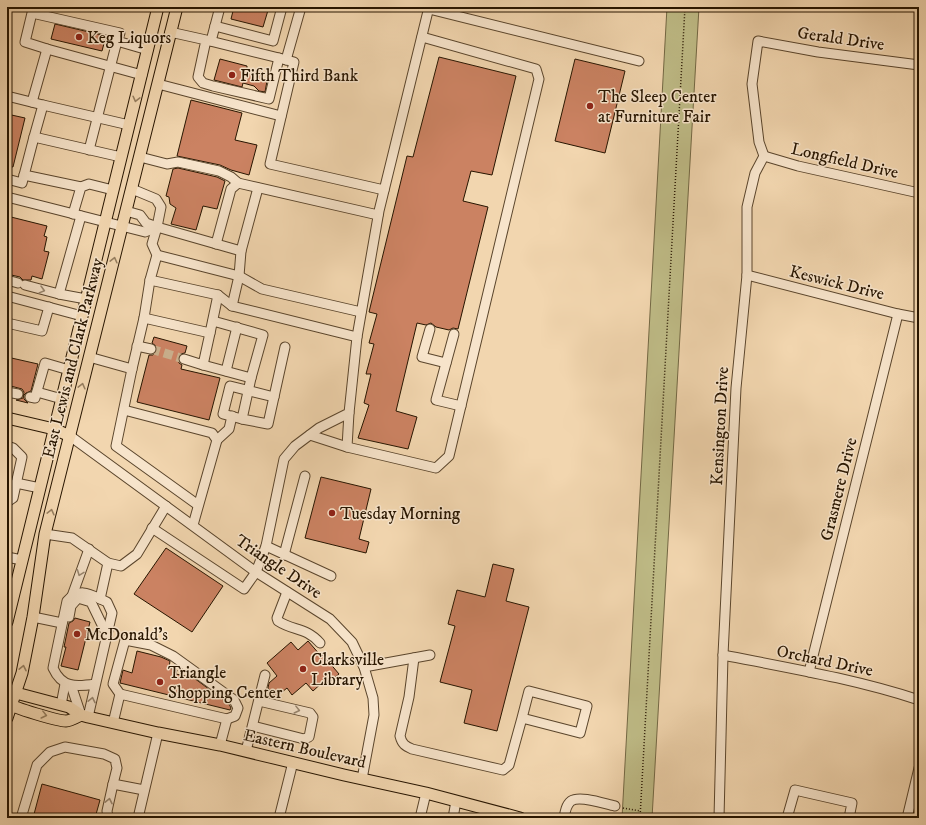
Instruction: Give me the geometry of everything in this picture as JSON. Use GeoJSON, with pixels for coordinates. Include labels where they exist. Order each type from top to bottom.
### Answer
{"type":"FeatureCollection","features":[{"type":"Feature","properties":{"kind":"main road","name":"East Lewis and Clark Parkway"},"geometry":{"type":"LineString","coordinates":[[7,622],[158,7]]}},
{"type":"Feature","properties":{"kind":"main road","name":"East Lewis and Clark Parkway"},"geometry":{"type":"LineString","coordinates":[[7,718],[11,693],[22,673],[33,617],[45,534],[177,7]]}},
{"type":"Feature","properties":{"kind":"main road"},"geometry":{"type":"LineString","coordinates":[[7,418],[54,430],[70,436]]}},
{"type":"Feature","properties":{"kind":"main road","name":"Eastern Boulevard"},"geometry":{"type":"LineString","coordinates":[[11,693],[69,707],[85,716],[113,723],[220,745],[456,801],[489,814],[520,818]]}},
{"type":"Feature","properties":{"kind":"main road","name":"Eastern Boulevard"},"geometry":{"type":"LineString","coordinates":[[9,705],[66,721],[85,716]]}},
{"type":"Feature","properties":{"kind":"street"},"geometry":{"type":"LineString","coordinates":[[220,7],[198,76],[203,82],[213,86],[269,99],[300,7]]}},
{"type":"Feature","properties":{"kind":"street"},"geometry":{"type":"LineString","coordinates":[[215,26],[272,41],[282,7]]}},
{"type":"Feature","properties":{"kind":"street"},"geometry":{"type":"LineString","coordinates":[[347,447],[357,337],[378,215],[429,8],[639,61]]}},
{"type":"Feature","properties":{"kind":"street"},"geometry":{"type":"LineString","coordinates":[[89,150],[111,67],[117,41],[120,34],[32,14],[25,42],[47,49],[111,67],[142,75]]}},
{"type":"Feature","properties":{"kind":"street"},"geometry":{"type":"LineString","coordinates":[[170,32],[294,62],[270,164],[384,190]]}},
{"type":"Feature","properties":{"kind":"street"},"geometry":{"type":"LineString","coordinates":[[310,435],[347,447],[436,468],[449,456],[539,80],[536,69],[422,37]]}},
{"type":"Feature","properties":{"kind":"street"},"geometry":{"type":"LineString","coordinates":[[117,41],[148,50]]}},
{"type":"Feature","properties":{"kind":"street","name":"Gerald Drive"},"geometry":{"type":"LineString","coordinates":[[764,156],[759,142],[752,84],[758,41],[818,52],[919,65]]}},
{"type":"Feature","properties":{"kind":"street"},"geometry":{"type":"LineString","coordinates":[[32,102],[47,49]]}},
{"type":"Feature","properties":{"kind":"street"},"geometry":{"type":"LineString","coordinates":[[158,84],[281,116]]}},
{"type":"Feature","properties":{"kind":"street"},"geometry":{"type":"LineString","coordinates":[[7,96],[97,119],[129,125]]}},
{"type":"Feature","properties":{"kind":"street"},"geometry":{"type":"LineString","coordinates":[[7,179],[22,182],[43,105]]}},
{"type":"Feature","properties":{"kind":"street"},"geometry":{"type":"LineString","coordinates":[[34,137],[121,158]]}},
{"type":"Feature","properties":{"kind":"street","name":"Longfield Drive"},"geometry":{"type":"LineString","coordinates":[[764,156],[798,166],[919,193]]}},
{"type":"Feature","properties":{"kind":"street","name":"Kensington Drive"},"geometry":{"type":"LineString","coordinates":[[719,818],[723,655],[736,388],[747,275],[747,206],[755,173],[764,156]]}},
{"type":"Feature","properties":{"kind":"street"},"geometry":{"type":"LineString","coordinates":[[140,157],[167,164],[178,162],[219,171],[231,177],[238,183],[378,215]]}},
{"type":"Feature","properties":{"kind":"street"},"geometry":{"type":"LineString","coordinates":[[24,175],[81,187],[89,184],[113,190]]}},
{"type":"Feature","properties":{"kind":"street"},"geometry":{"type":"LineString","coordinates":[[216,244],[231,189],[238,183]]}},
{"type":"Feature","properties":{"kind":"street"},"geometry":{"type":"LineString","coordinates":[[59,294],[77,215],[81,187]]}},
{"type":"Feature","properties":{"kind":"street"},"geometry":{"type":"LineString","coordinates":[[232,306],[239,276],[241,251],[258,188]]}},
{"type":"Feature","properties":{"kind":"street"},"geometry":{"type":"LineString","coordinates":[[132,189],[156,199],[161,207],[152,244],[156,255],[116,446],[198,505]]}},
{"type":"Feature","properties":{"kind":"street"},"geometry":{"type":"LineString","coordinates":[[7,197],[145,232],[157,227]]}},
{"type":"Feature","properties":{"kind":"street"},"geometry":{"type":"LineString","coordinates":[[126,211],[140,215],[146,223],[157,227],[241,251]]}},
{"type":"Feature","properties":{"kind":"street"},"geometry":{"type":"LineString","coordinates":[[156,255],[239,276],[262,289],[361,312]]}},
{"type":"Feature","properties":{"kind":"street","name":"Keswick Drive"},"geometry":{"type":"LineString","coordinates":[[747,275],[898,314],[919,318]]}},
{"type":"Feature","properties":{"kind":"street"},"geometry":{"type":"LineString","coordinates":[[7,280],[59,294],[86,299]]}},
{"type":"Feature","properties":{"kind":"street"},"geometry":{"type":"LineString","coordinates":[[150,280],[218,295],[232,306],[357,337]]}},
{"type":"Feature","properties":{"kind":"street"},"geometry":{"type":"LineString","coordinates":[[203,365],[218,295]]}},
{"type":"Feature","properties":{"kind":"street"},"geometry":{"type":"LineString","coordinates":[[7,296],[82,316]]}},
{"type":"Feature","properties":{"kind":"street"},"geometry":{"type":"LineString","coordinates":[[7,323],[42,332],[49,308]]}},
{"type":"Feature","properties":{"kind":"street","name":"Grasmere Drive"},"geometry":{"type":"LineString","coordinates":[[809,672],[898,314]]}},
{"type":"Feature","properties":{"kind":"street"},"geometry":{"type":"LineString","coordinates":[[144,318],[210,333]]}},
{"type":"Feature","properties":{"kind":"street"},"geometry":{"type":"LineString","coordinates":[[213,321],[263,335],[251,378],[242,419]]}},
{"type":"Feature","properties":{"kind":"street"},"geometry":{"type":"LineString","coordinates":[[226,371],[237,327]]}},
{"type":"Feature","properties":{"kind":"street"},"geometry":{"type":"LineString","coordinates":[[430,329],[422,357],[446,363]]}},
{"type":"Feature","properties":{"kind":"street"},"geometry":{"type":"LineString","coordinates":[[454,334],[436,400],[461,406]]}},
{"type":"Feature","properties":{"kind":"street"},"geometry":{"type":"LineString","coordinates":[[137,346],[150,349]]}},
{"type":"Feature","properties":{"kind":"street"},"geometry":{"type":"LineString","coordinates":[[274,397],[230,386],[222,414],[268,424],[274,397],[285,347]]}},
{"type":"Feature","properties":{"kind":"street"},"geometry":{"type":"LineString","coordinates":[[89,357],[132,369]]}},
{"type":"Feature","properties":{"kind":"street"},"geometry":{"type":"LineString","coordinates":[[184,359],[251,378]]}},
{"type":"Feature","properties":{"kind":"street"},"geometry":{"type":"LineString","coordinates":[[62,399],[33,394],[45,363],[69,370]]}},
{"type":"Feature","properties":{"kind":"street"},"geometry":{"type":"LineString","coordinates":[[7,392],[18,394]]}},
{"type":"Feature","properties":{"kind":"street"},"geometry":{"type":"LineString","coordinates":[[124,410],[212,432],[217,440]]}},
{"type":"Feature","properties":{"kind":"street"},"geometry":{"type":"LineString","coordinates":[[152,528],[244,589],[256,572],[266,546],[284,459],[295,446],[319,428],[349,413]]}},
{"type":"Feature","properties":{"kind":"street"},"geometry":{"type":"LineString","coordinates":[[193,525],[217,440],[229,429],[232,416]]}},
{"type":"Feature","properties":{"kind":"street","name":"Triangle Drive"},"geometry":{"type":"LineString","coordinates":[[70,436],[256,572],[330,619],[352,642],[364,667],[373,698],[374,715],[362,779]]}},
{"type":"Feature","properties":{"kind":"street"},"geometry":{"type":"LineString","coordinates":[[7,446],[13,448],[22,457],[13,498],[7,502]]}},
{"type":"Feature","properties":{"kind":"street"},"geometry":{"type":"LineString","coordinates":[[284,555],[305,476]]}},
{"type":"Feature","properties":{"kind":"street"},"geometry":{"type":"LineString","coordinates":[[16,483],[40,488]]}},
{"type":"Feature","properties":{"kind":"street"},"geometry":{"type":"LineString","coordinates":[[45,534],[72,538],[108,563],[121,566],[137,554],[166,506]]}},
{"type":"Feature","properties":{"kind":"street"},"geometry":{"type":"LineString","coordinates":[[266,546],[331,576]]}},
{"type":"Feature","properties":{"kind":"street"},"geometry":{"type":"LineString","coordinates":[[72,596],[89,549]]}},
{"type":"Feature","properties":{"kind":"street"},"geometry":{"type":"LineString","coordinates":[[7,557],[22,560]]}},
{"type":"Feature","properties":{"kind":"street"},"geometry":{"type":"LineString","coordinates":[[100,599],[108,563]]}},
{"type":"Feature","properties":{"kind":"street"},"geometry":{"type":"LineString","coordinates":[[80,592],[107,602],[112,613],[95,684],[85,716],[68,684],[55,673],[53,668],[67,601],[72,596],[80,592]]}},
{"type":"Feature","properties":{"kind":"street"},"geometry":{"type":"LineString","coordinates":[[287,592],[277,618],[278,620],[308,632],[320,643]]}},
{"type":"Feature","properties":{"kind":"street"},"geometry":{"type":"LineString","coordinates":[[55,673],[59,665],[72,606],[78,598],[91,602],[106,633]]}},
{"type":"Feature","properties":{"kind":"street"},"geometry":{"type":"LineString","coordinates":[[33,617],[62,623]]}},
{"type":"Feature","properties":{"kind":"street"},"geometry":{"type":"LineString","coordinates":[[125,640],[151,645],[173,656],[234,700],[238,708],[235,716],[227,719],[120,694],[113,684],[125,640]]}},
{"type":"Feature","properties":{"kind":"street"},"geometry":{"type":"LineString","coordinates":[[364,667],[430,655]]}},
{"type":"Feature","properties":{"kind":"street","name":"Orchard Drive"},"geometry":{"type":"LineString","coordinates":[[723,655],[809,672],[891,691],[919,700]]}},
{"type":"Feature","properties":{"kind":"street"},"geometry":{"type":"LineString","coordinates":[[414,658],[400,736],[406,746],[420,751],[503,770],[509,765],[529,691],[587,706],[580,733],[522,718]]}},
{"type":"Feature","properties":{"kind":"street"},"geometry":{"type":"LineString","coordinates":[[246,751],[265,675]]}},
{"type":"Feature","properties":{"kind":"street"},"geometry":{"type":"LineString","coordinates":[[68,684],[81,686],[95,684]]}},
{"type":"Feature","properties":{"kind":"street"},"geometry":{"type":"LineString","coordinates":[[60,705],[68,684]]}},
{"type":"Feature","properties":{"kind":"street"},"geometry":{"type":"LineString","coordinates":[[113,723],[120,694]]}},
{"type":"Feature","properties":{"kind":"street"},"geometry":{"type":"LineString","coordinates":[[253,726],[304,739],[309,737],[314,717],[310,713],[259,701]]}},
{"type":"Feature","properties":{"kind":"street"},"geometry":{"type":"LineString","coordinates":[[220,745],[227,719]]}},
{"type":"Feature","properties":{"kind":"street"},"geometry":{"type":"LineString","coordinates":[[138,818],[158,733]]}},
{"type":"Feature","properties":{"kind":"street"},"geometry":{"type":"LineString","coordinates":[[20,818],[37,765],[50,752],[65,747],[104,754],[115,759],[118,768],[107,811],[108,818]]}},
{"type":"Feature","properties":{"kind":"street"},"geometry":{"type":"LineString","coordinates":[[278,818],[293,762]]}},
{"type":"Feature","properties":{"kind":"street"},"geometry":{"type":"LineString","coordinates":[[908,818],[919,768]]}},
{"type":"Feature","properties":{"kind":"street"},"geometry":{"type":"LineString","coordinates":[[113,784],[144,790]]}},
{"type":"Feature","properties":{"kind":"street"},"geometry":{"type":"LineString","coordinates":[[788,818],[795,790],[852,802],[849,818]]}},
{"type":"Feature","properties":{"kind":"street"},"geometry":{"type":"LineString","coordinates":[[420,818],[426,794]]}},
{"type":"Feature","properties":{"kind":"street"},"geometry":{"type":"LineString","coordinates":[[564,818],[568,805],[572,800],[578,798],[615,806]]}},
{"type":"Feature","properties":{"kind":"street"},"geometry":{"type":"LineString","coordinates":[[453,818],[456,801]]}},
{"type":"Feature","properties":{"kind":"path"},"geometry":{"type":"LineString","coordinates":[[640,818],[685,7]]}},
{"type":"Feature","properties":{"kind":"path"},"geometry":{"type":"LineString","coordinates":[[615,806],[640,811]]}},
{"type":"Feature","properties":{"kind":"shaded area"},"geometry":{"type":"Polygon","coordinates":[[[667,7],[699,7],[652,818],[622,818],[667,7]]]}},
{"type":"Feature","properties":{"kind":"building"},"geometry":{"type":"Polygon","coordinates":[[[234,7],[269,7],[263,27],[231,19],[234,7]]]}},
{"type":"Feature","properties":{"kind":"building","name":"Keg Liquors"},"geometry":{"type":"Polygon","coordinates":[[[55,24],[106,36],[102,51],[51,39],[55,24]]]}},
{"type":"Feature","properties":{"kind":"building"},"geometry":{"type":"Polygon","coordinates":[[[439,57],[516,76],[492,175],[471,171],[463,201],[488,207],[458,329],[453,328],[449,330],[436,327],[431,323],[426,325],[417,323],[396,411],[417,417],[408,449],[358,438],[369,405],[364,403],[371,374],[366,374],[374,344],[369,343],[377,314],[369,312],[407,156],[413,157],[439,57]]]}},
{"type":"Feature","properties":{"kind":"building","name":"Fifth Third Bank"},"geometry":{"type":"Polygon","coordinates":[[[220,59],[247,66],[247,69],[256,71],[267,81],[265,92],[259,91],[254,86],[243,83],[242,87],[214,80],[220,59]]]}},
{"type":"Feature","properties":{"kind":"building","name":"The Sleep Center at Furniture Fair"},"geometry":{"type":"Polygon","coordinates":[[[575,59],[625,71],[605,153],[555,141],[575,59]]]}},
{"type":"Feature","properties":{"kind":"building"},"geometry":{"type":"Polygon","coordinates":[[[191,100],[242,113],[235,140],[257,145],[249,175],[220,165],[177,156],[191,100]]]}},
{"type":"Feature","properties":{"kind":"building"},"geometry":{"type":"Polygon","coordinates":[[[7,114],[25,118],[13,167],[7,166],[7,114]]]}},
{"type":"Feature","properties":{"kind":"building"},"geometry":{"type":"Polygon","coordinates":[[[178,168],[217,177],[225,181],[217,209],[203,206],[196,230],[171,224],[176,208],[170,204],[169,197],[166,196],[173,169],[178,168]]]}},
{"type":"Feature","properties":{"kind":"building"},"geometry":{"type":"Polygon","coordinates":[[[7,216],[47,226],[44,236],[47,237],[44,251],[49,252],[42,279],[32,276],[31,280],[23,280],[20,277],[7,274],[7,216]]]}},
{"type":"Feature","properties":{"kind":"building"},"geometry":{"type":"Polygon","coordinates":[[[154,337],[187,346],[185,353],[180,354],[178,358],[179,363],[182,365],[181,369],[220,378],[209,420],[137,402],[149,355],[153,355],[157,351],[157,347],[152,343],[154,337]]]}},
{"type":"Feature","properties":{"kind":"building"},"geometry":{"type":"Polygon","coordinates":[[[7,357],[38,364],[31,391],[24,395],[24,399],[28,403],[16,400],[23,398],[24,392],[22,389],[7,385],[7,357]]]}},
{"type":"Feature","properties":{"kind":"building"},"geometry":{"type":"Polygon","coordinates":[[[321,477],[371,489],[359,539],[369,542],[366,553],[305,538],[321,477]]]}},
{"type":"Feature","properties":{"kind":"building"},"geometry":{"type":"Polygon","coordinates":[[[166,548],[223,586],[192,632],[134,594],[166,548]]]}},
{"type":"Feature","properties":{"kind":"building"},"geometry":{"type":"Polygon","coordinates":[[[493,564],[514,569],[506,601],[529,607],[497,731],[464,723],[472,690],[440,682],[455,626],[448,624],[457,590],[485,597],[493,564]]]}},
{"type":"Feature","properties":{"kind":"building","name":"McDonald's"},"geometry":{"type":"Polygon","coordinates":[[[75,618],[90,622],[78,670],[61,666],[66,647],[64,647],[69,623],[75,618]]]}},
{"type":"Feature","properties":{"kind":"building","name":"Clarksville Library"},"geometry":{"type":"Polygon","coordinates":[[[308,641],[321,656],[323,655],[339,674],[328,683],[325,680],[313,691],[306,683],[292,695],[287,688],[276,697],[268,688],[269,683],[277,676],[267,663],[291,642],[298,650],[308,641]]]}},
{"type":"Feature","properties":{"kind":"building","name":"Triangle Shopping Center"},"geometry":{"type":"Polygon","coordinates":[[[137,651],[161,657],[170,661],[169,668],[177,670],[176,674],[194,678],[229,704],[231,708],[230,710],[120,683],[123,670],[132,673],[137,651]]]}},
{"type":"Feature","properties":{"kind":"building"},"geometry":{"type":"Polygon","coordinates":[[[42,784],[100,800],[95,818],[33,818],[42,784]]]}},
{"type":"Feature","properties":{"kind":"tunnel"},"geometry":{"type":"LineString","coordinates":[[151,349],[184,359]]}},
{"type":"Feature","properties":{"kind":"place","name":"Keg Liquors"},"geometry":{"type":"Point","coordinates":[79,37]}},
{"type":"Feature","properties":{"kind":"place","name":"Fifth Third Bank"},"geometry":{"type":"Point","coordinates":[232,75]}},
{"type":"Feature","properties":{"kind":"place","name":"The Sleep Center at Furniture Fair"},"geometry":{"type":"Point","coordinates":[590,106]}},
{"type":"Feature","properties":{"kind":"place","name":"Tuesday Morning"},"geometry":{"type":"Point","coordinates":[332,513]}},
{"type":"Feature","properties":{"kind":"place","name":"McDonald's"},"geometry":{"type":"Point","coordinates":[77,634]}},
{"type":"Feature","properties":{"kind":"place","name":"Clarksville Library"},"geometry":{"type":"Point","coordinates":[303,669]}},
{"type":"Feature","properties":{"kind":"place","name":"Triangle Shopping Center"},"geometry":{"type":"Point","coordinates":[160,682]}}]}
